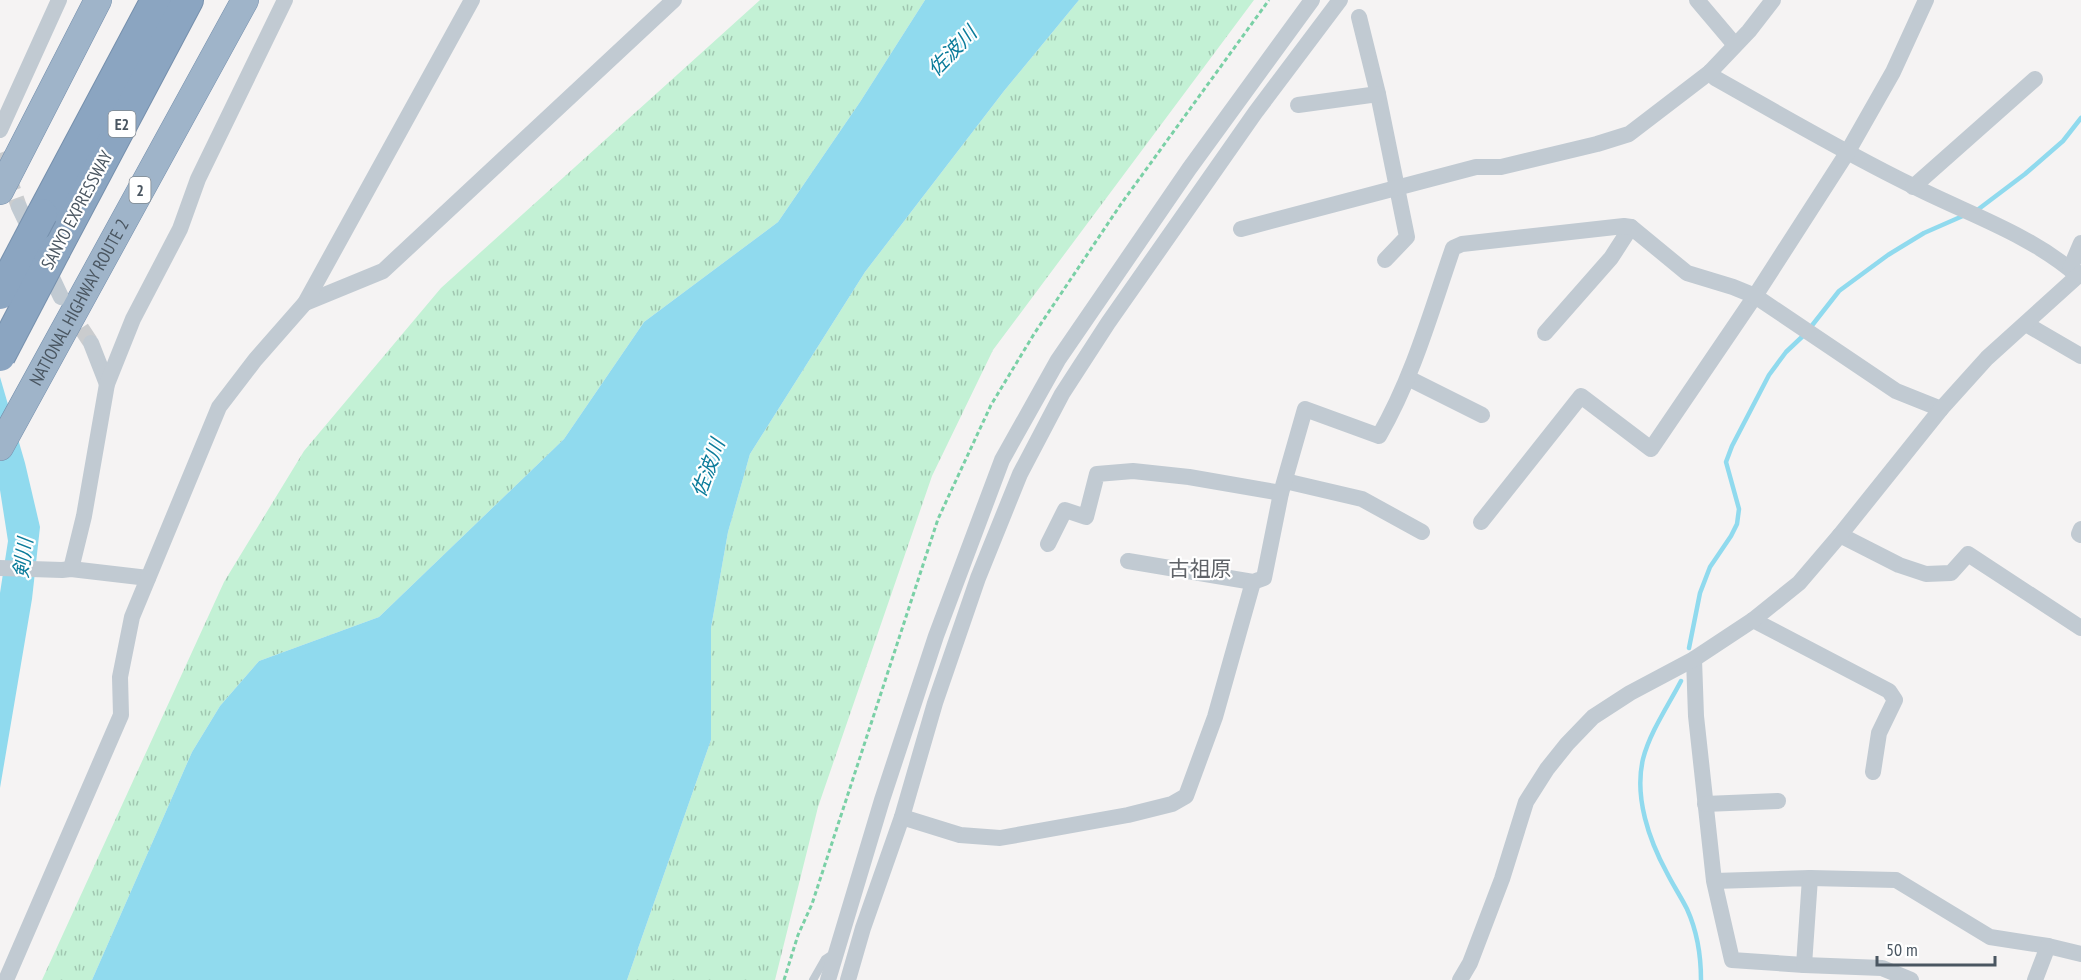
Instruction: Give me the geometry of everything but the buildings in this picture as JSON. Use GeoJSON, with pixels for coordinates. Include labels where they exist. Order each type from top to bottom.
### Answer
{"type":"FeatureCollection","features":[{"type":"Feature","properties":{"kind":"highway"},"geometry":{"type":"LineString","coordinates":[[20,204],[98,0]]}},
{"type":"Feature","properties":{"kind":"highway","name":"SANYO EXPRESSWAY"},"geometry":{"type":"LineString","coordinates":[[0,294],[20,204],[156,0]]}},
{"type":"Feature","properties":{"kind":"highway","name":"SANYO EXPRESSWAY"},"geometry":{"type":"LineString","coordinates":[[0,356],[188,0]]}},
{"type":"Feature","properties":{"kind":"highway","name":"NATIONAL HIGHWAY ROUTE 2"},"geometry":{"type":"LineString","coordinates":[[0,447],[245,0]]}},
{"type":"Feature","properties":{"kind":"street"},"geometry":{"type":"LineString","coordinates":[[0,130],[59,0]]}},
{"type":"Feature","properties":{"kind":"street"},"geometry":{"type":"LineString","coordinates":[[67,570],[84,516],[107,384],[133,320],[180,230],[198,179],[285,0]]}},
{"type":"Feature","properties":{"kind":"street"},"geometry":{"type":"LineString","coordinates":[[6,980],[121,715],[120,677],[132,617],[219,407],[255,360],[305,303],[472,0]]}},
{"type":"Feature","properties":{"kind":"street"},"geometry":{"type":"LineString","coordinates":[[305,303],[383,271],[674,0]]}},
{"type":"Feature","properties":{"kind":"street"},"geometry":{"type":"LineString","coordinates":[[828,980],[882,800],[936,636],[1002,460],[1058,360],[1189,169],[1312,0]]}},
{"type":"Feature","properties":{"kind":"street"},"geometry":{"type":"LineString","coordinates":[[849,980],[863,928],[902,817],[936,703],[978,578],[1020,474],[1062,394],[1108,323],[1255,113],[1340,0]]}},
{"type":"Feature","properties":{"kind":"street"},"geometry":{"type":"LineString","coordinates":[[1697,0],[1735,45]]}},
{"type":"Feature","properties":{"kind":"street"},"geometry":{"type":"LineString","coordinates":[[1240,230],[1476,167],[1501,167],[1629,134],[1710,72],[1749,31],[1773,0]]}},
{"type":"Feature","properties":{"kind":"street"},"geometry":{"type":"LineString","coordinates":[[1481,522],[1581,396],[1651,449],[1755,296],[1847,153],[1893,72],[1926,0]]}},
{"type":"Feature","properties":{"kind":"street"},"geometry":{"type":"LineString","coordinates":[[1359,17],[1378,93],[1407,237],[1385,260]]}},
{"type":"Feature","properties":{"kind":"street"},"geometry":{"type":"LineString","coordinates":[[1710,72],[1716,78],[1847,153],[1913,187],[2019,236],[2076,273]]}},
{"type":"Feature","properties":{"kind":"street"},"geometry":{"type":"LineString","coordinates":[[1913,187],[2035,79]]}},
{"type":"Feature","properties":{"kind":"street"},"geometry":{"type":"LineString","coordinates":[[1298,105],[1378,93]]}},
{"type":"Feature","properties":{"kind":"street"},"geometry":{"type":"LineString","coordinates":[[20,204],[61,297]]}},
{"type":"Feature","properties":{"kind":"street"},"geometry":{"type":"LineString","coordinates":[[1545,333],[1611,258],[1631,227]]}},
{"type":"Feature","properties":{"kind":"street"},"geometry":{"type":"LineString","coordinates":[[1128,561],[1253,582],[1264,578],[1283,487],[1305,409],[1379,436],[1408,378],[1453,248],[1462,244],[1631,227],[1688,273],[1755,296],[1896,391],[1941,409]]}},
{"type":"Feature","properties":{"kind":"street"},"geometry":{"type":"LineString","coordinates":[[1460,980],[1470,963],[1502,879],[1526,802],[1547,769],[1593,717],[1630,693],[1694,659],[1753,620],[1799,583],[1941,409],[1987,358],[2026,324],[2076,273],[2081,243]]}},
{"type":"Feature","properties":{"kind":"street"},"geometry":{"type":"LineString","coordinates":[[2026,324],[2081,356]]}},
{"type":"Feature","properties":{"kind":"street"},"geometry":{"type":"LineString","coordinates":[[91,343],[107,384]]}},
{"type":"Feature","properties":{"kind":"street"},"geometry":{"type":"LineString","coordinates":[[1408,378],[1482,415]]}},
{"type":"Feature","properties":{"kind":"street"},"geometry":{"type":"LineString","coordinates":[[1048,544],[1065,510],[1086,517],[1097,474],[1133,471],[1283,487],[1362,499],[1422,532]]}},
{"type":"Feature","properties":{"kind":"street"},"geometry":{"type":"LineString","coordinates":[[2081,529],[2079,534],[2081,535]]}},
{"type":"Feature","properties":{"kind":"street"},"geometry":{"type":"LineString","coordinates":[[1840,535],[1899,565],[1926,574],[1951,573],[1968,554],[2081,628]]}},
{"type":"Feature","properties":{"kind":"street"},"geometry":{"type":"LineString","coordinates":[[0,568],[67,570],[148,578]]}},
{"type":"Feature","properties":{"kind":"street"},"geometry":{"type":"LineString","coordinates":[[902,817],[960,835],[1000,838],[1128,815],[1172,804],[1186,796],[1215,717],[1253,582]]}},
{"type":"Feature","properties":{"kind":"street"},"geometry":{"type":"LineString","coordinates":[[1753,620],[1889,691],[1895,700],[1879,733],[1873,772]]}},
{"type":"Feature","properties":{"kind":"street"},"geometry":{"type":"LineString","coordinates":[[1694,659],[1696,716],[1714,881],[1731,960],[1785,972],[1804,965],[1882,968],[1911,980]]}},
{"type":"Feature","properties":{"kind":"street"},"geometry":{"type":"LineString","coordinates":[[1705,804],[1778,801]]}},
{"type":"Feature","properties":{"kind":"street"},"geometry":{"type":"LineString","coordinates":[[1714,881],[1810,878],[1896,880],[1990,937],[2048,946],[2081,954]]}},
{"type":"Feature","properties":{"kind":"street"},"geometry":{"type":"LineString","coordinates":[[1804,965],[1810,878]]}},
{"type":"Feature","properties":{"kind":"street"},"geometry":{"type":"LineString","coordinates":[[2035,980],[2048,946]]}},
{"type":"Feature","properties":{"kind":"lane"},"geometry":{"type":"LineString","coordinates":[[813,980],[825,959],[836,952]]}},
{"type":"Feature","properties":{"kind":"green space"},"geometry":{"type":"Polygon","coordinates":[[[760,0],[925,0],[860,102],[778,222],[644,322],[564,439],[379,617],[259,661],[220,706],[192,752],[92,980],[42,980],[224,582],[304,451],[441,288],[760,0]]]}},
{"type":"Feature","properties":{"kind":"green space"},"geometry":{"type":"Polygon","coordinates":[[[1079,0],[1254,0],[993,350],[932,476],[818,807],[775,980],[627,980],[711,740],[711,628],[728,532],[750,454],[865,272],[1004,91],[1079,0]]]}},
{"type":"Feature","properties":{"kind":"water","name":"佐波川"},"geometry":{"type":"Polygon","coordinates":[[[925,0],[1079,0],[1004,91],[865,272],[750,454],[728,532],[711,628],[711,740],[627,980],[92,980],[192,752],[220,706],[259,661],[379,617],[564,439],[644,322],[778,222],[860,102],[925,0]]]}},
{"type":"Feature","properties":{"kind":"water","name":"剣川"},"geometry":{"type":"Polygon","coordinates":[[[0,377],[25,463],[40,527],[32,599],[0,788],[0,593],[8,541],[0,490],[0,377]]]}},
{"type":"Feature","properties":{"kind":"waterway"},"geometry":{"type":"LineString","coordinates":[[1976,211],[2025,174],[2063,141],[2081,118]]}},
{"type":"Feature","properties":{"kind":"waterway"},"geometry":{"type":"LineString","coordinates":[[1810,328],[1839,291],[1888,255],[1924,233],[1965,215]]}},
{"type":"Feature","properties":{"kind":"waterway"},"geometry":{"type":"LineString","coordinates":[[1689,648],[1700,593],[1710,567],[1737,524],[1739,509],[1726,462],[1769,375],[1786,352],[1804,335]]}},
{"type":"Feature","properties":{"kind":"waterway"},"geometry":{"type":"LineString","coordinates":[[1681,681],[1646,749],[1640,788],[1645,818],[1654,847],[1687,909],[1696,935],[1701,980]]}},
{"type":"Feature","properties":{"kind":"tunnel"},"geometry":{"type":"LineString","coordinates":[[0,153],[19,207]]}},
{"type":"Feature","properties":{"kind":"tunnel"},"geometry":{"type":"LineString","coordinates":[[68,308],[91,343]]}},
{"type":"Feature","properties":{"kind":"district","name":"古祖原"},"geometry":{"type":"Point","coordinates":[1200,569]}}]}
